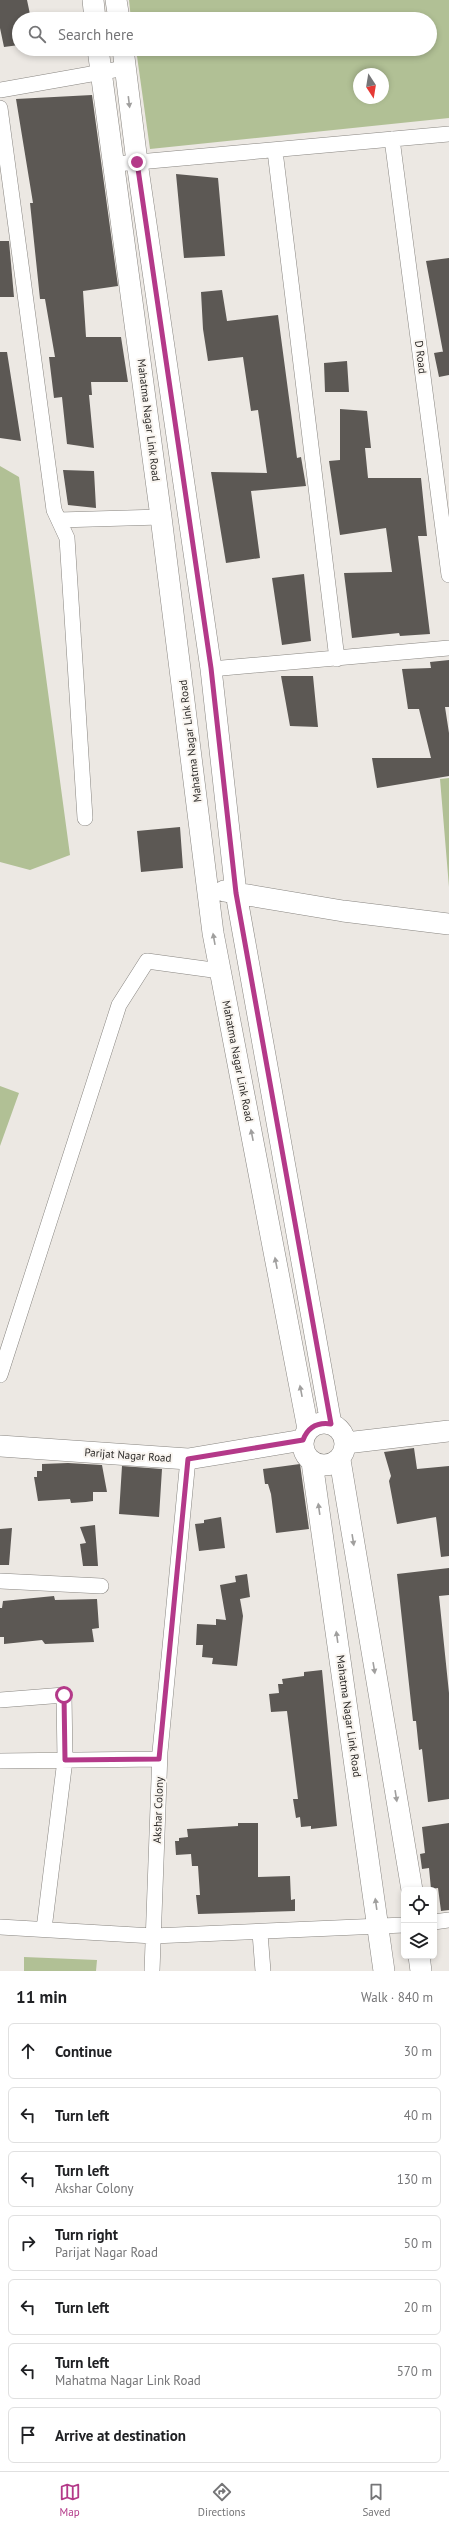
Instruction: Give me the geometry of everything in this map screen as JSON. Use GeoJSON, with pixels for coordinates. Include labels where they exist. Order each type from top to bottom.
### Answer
{"type":"FeatureCollection","features":[{"type":"Feature","properties":{"kind":"main road"},"geometry":{"type":"LineString","coordinates":[[93,0],[94,12]]}},
{"type":"Feature","properties":{"kind":"main road"},"geometry":{"type":"LineString","coordinates":[[116,0],[118,12]]}},
{"type":"Feature","properties":{"kind":"main road","name":"Mahatma Nagar Link Road"},"geometry":{"type":"LineString","coordinates":[[99,56],[116,164],[208,889],[220,971],[306,1434]]}},
{"type":"Feature","properties":{"kind":"main road"},"geometry":{"type":"LineString","coordinates":[[124,58],[137,162],[211,668],[236,893],[331,1424]]}},
{"type":"Feature","properties":{"kind":"main road"},"geometry":{"type":"LineString","coordinates":[[208,889],[343,911],[449,924]]}},
{"type":"Feature","properties":{"kind":"main road"},"geometry":{"type":"LineString","coordinates":[[412,1887],[343,1452],[342,1431],[331,1424],[319,1424],[306,1434],[304,1452],[312,1462],[326,1466],[343,1452],[449,1431]]}},
{"type":"Feature","properties":{"kind":"main road","name":"Parijat Nagar Road"},"geometry":{"type":"LineString","coordinates":[[0,1446],[188,1459],[306,1434]]}},
{"type":"Feature","properties":{"kind":"main road","name":"Mahatma Nagar Link Road"},"geometry":{"type":"LineString","coordinates":[[312,1462],[379,1926],[384,1971]]}},
{"type":"Feature","properties":{"kind":"main road"},"geometry":{"type":"LineString","coordinates":[[419,1959],[421,1971]]}},
{"type":"Feature","properties":{"kind":"street"},"geometry":{"type":"LineString","coordinates":[[0,90],[101,71],[124,58]]}},
{"type":"Feature","properties":{"kind":"street"},"geometry":{"type":"LineString","coordinates":[[0,108],[54,510],[67,538],[85,818]]}},
{"type":"Feature","properties":{"kind":"street"},"geometry":{"type":"LineString","coordinates":[[116,164],[449,134]]}},
{"type":"Feature","properties":{"kind":"street","name":"D Road"},"geometry":{"type":"LineString","coordinates":[[392,139],[449,575]]}},
{"type":"Feature","properties":{"kind":"street"},"geometry":{"type":"LineString","coordinates":[[275,150],[337,659]]}},
{"type":"Feature","properties":{"kind":"street"},"geometry":{"type":"LineString","coordinates":[[58,520],[161,517]]}},
{"type":"Feature","properties":{"kind":"street"},"geometry":{"type":"LineString","coordinates":[[211,668],[337,659],[449,648]]}},
{"type":"Feature","properties":{"kind":"street"},"geometry":{"type":"LineString","coordinates":[[0,1376],[120,1005],[147,961],[220,971]]}},
{"type":"Feature","properties":{"kind":"street","name":"Akshar Colony"},"geometry":{"type":"LineString","coordinates":[[152,1971],[159,1759],[188,1459]]}},
{"type":"Feature","properties":{"kind":"street"},"geometry":{"type":"LineString","coordinates":[[0,1581],[101,1586]]}},
{"type":"Feature","properties":{"kind":"street"},"geometry":{"type":"LineString","coordinates":[[0,1700],[64,1695],[65,1760],[44,1929]]}},
{"type":"Feature","properties":{"kind":"street"},"geometry":{"type":"LineString","coordinates":[[0,1761],[159,1759]]}},
{"type":"Feature","properties":{"kind":"street"},"geometry":{"type":"LineString","coordinates":[[437,1922],[449,1920]]}},
{"type":"Feature","properties":{"kind":"street"},"geometry":{"type":"LineString","coordinates":[[0,1927],[153,1936],[260,1933],[401,1925]]}},
{"type":"Feature","properties":{"kind":"street"},"geometry":{"type":"LineString","coordinates":[[260,1933],[263,1971]]}},
{"type":"Feature","properties":{"kind":"green space"},"geometry":{"type":"Polygon","coordinates":[[[129,0],[449,0],[449,118],[150,149],[137,56],[437,56],[437,12],[130,12],[129,0]]]}},
{"type":"Feature","properties":{"kind":"green space"},"geometry":{"type":"Polygon","coordinates":[[[0,466],[19,477],[70,855],[30,870],[0,862],[0,466]]]}},
{"type":"Feature","properties":{"kind":"green space"},"geometry":{"type":"Polygon","coordinates":[[[449,778],[449,887],[440,779],[449,778]]]}},
{"type":"Feature","properties":{"kind":"green space"},"geometry":{"type":"Polygon","coordinates":[[[0,1086],[19,1093],[0,1146],[0,1086]]]}},
{"type":"Feature","properties":{"kind":"green space"},"geometry":{"type":"Polygon","coordinates":[[[24,1957],[97,1960],[96,1971],[24,1971],[24,1957]]]}},
{"type":"Feature","properties":{"kind":"building"},"geometry":{"type":"Polygon","coordinates":[[[0,0],[27,0],[30,12],[12,12],[12,46],[4,47],[0,28],[0,0]]]}},
{"type":"Feature","properties":{"kind":"building"},"geometry":{"type":"Polygon","coordinates":[[[92,95],[118,286],[83,291],[86,337],[121,337],[128,382],[91,382],[92,395],[89,395],[94,448],[67,444],[62,397],[54,398],[49,357],[55,357],[45,299],[40,299],[30,203],[33,203],[16,99],[92,95]]]}},
{"type":"Feature","properties":{"kind":"building"},"geometry":{"type":"Polygon","coordinates":[[[176,174],[218,178],[225,256],[184,258],[176,174]]]}},
{"type":"Feature","properties":{"kind":"building"},"geometry":{"type":"Polygon","coordinates":[[[0,241],[9,241],[14,297],[0,297],[0,241]]]}},
{"type":"Feature","properties":{"kind":"building"},"geometry":{"type":"Polygon","coordinates":[[[449,258],[449,375],[439,377],[434,353],[443,352],[426,261],[449,258]]]}},
{"type":"Feature","properties":{"kind":"building"},"geometry":{"type":"Polygon","coordinates":[[[222,290],[227,321],[278,315],[297,458],[301,457],[306,486],[251,491],[260,558],[226,563],[211,472],[267,473],[258,410],[251,411],[243,357],[208,361],[203,329],[201,292],[222,290]]]}},
{"type":"Feature","properties":{"kind":"building"},"geometry":{"type":"Polygon","coordinates":[[[0,352],[7,352],[21,441],[0,438],[0,352]]]}},
{"type":"Feature","properties":{"kind":"building"},"geometry":{"type":"Polygon","coordinates":[[[347,361],[349,392],[325,392],[324,363],[347,361]]]}},
{"type":"Feature","properties":{"kind":"building"},"geometry":{"type":"Polygon","coordinates":[[[340,409],[367,411],[371,448],[365,448],[368,478],[421,478],[427,536],[418,536],[430,634],[400,636],[399,633],[352,638],[344,573],[392,572],[386,528],[340,535],[329,461],[340,460],[340,409]]]}},
{"type":"Feature","properties":{"kind":"building"},"geometry":{"type":"Polygon","coordinates":[[[63,470],[94,471],[96,508],[68,505],[63,470]]]}},
{"type":"Feature","properties":{"kind":"building"},"geometry":{"type":"Polygon","coordinates":[[[304,574],[311,641],[282,645],[272,578],[304,574]]]}},
{"type":"Feature","properties":{"kind":"building"},"geometry":{"type":"Polygon","coordinates":[[[449,660],[449,707],[445,707],[449,733],[449,776],[377,788],[372,758],[431,758],[419,709],[408,709],[402,669],[431,668],[430,662],[449,660]]]}},
{"type":"Feature","properties":{"kind":"building"},"geometry":{"type":"Polygon","coordinates":[[[281,676],[313,676],[318,727],[290,726],[281,676]]]}},
{"type":"Feature","properties":{"kind":"building"},"geometry":{"type":"Polygon","coordinates":[[[180,827],[183,868],[141,872],[137,831],[180,827]]]}},
{"type":"Feature","properties":{"kind":"building"},"geometry":{"type":"Polygon","coordinates":[[[414,1448],[417,1469],[449,1466],[449,1556],[441,1557],[436,1517],[397,1524],[389,1481],[391,1476],[384,1452],[414,1448]]]}},
{"type":"Feature","properties":{"kind":"building"},"geometry":{"type":"Polygon","coordinates":[[[68,1463],[102,1465],[107,1492],[93,1492],[93,1501],[86,1502],[71,1503],[70,1499],[38,1501],[34,1477],[37,1477],[37,1471],[42,1471],[42,1464],[68,1463]]]}},
{"type":"Feature","properties":{"kind":"building"},"geometry":{"type":"Polygon","coordinates":[[[300,1464],[309,1529],[276,1533],[271,1494],[268,1484],[265,1484],[263,1469],[300,1464]]]}},
{"type":"Feature","properties":{"kind":"building"},"geometry":{"type":"Polygon","coordinates":[[[122,1466],[162,1469],[159,1517],[119,1514],[122,1466]]]}},
{"type":"Feature","properties":{"kind":"building"},"geometry":{"type":"Polygon","coordinates":[[[221,1517],[225,1548],[199,1551],[195,1524],[204,1523],[204,1520],[221,1517]]]}},
{"type":"Feature","properties":{"kind":"building"},"geometry":{"type":"Polygon","coordinates":[[[95,1525],[98,1566],[83,1566],[80,1544],[86,1543],[80,1527],[95,1525]]]}},
{"type":"Feature","properties":{"kind":"building"},"geometry":{"type":"Polygon","coordinates":[[[12,1528],[9,1565],[0,1565],[0,1529],[12,1528]]]}},
{"type":"Feature","properties":{"kind":"building"},"geometry":{"type":"Polygon","coordinates":[[[449,1568],[449,1595],[439,1596],[449,1693],[449,1799],[428,1802],[422,1749],[419,1750],[416,1721],[413,1721],[397,1574],[449,1568]]]}},
{"type":"Feature","properties":{"kind":"building"},"geometry":{"type":"Polygon","coordinates":[[[247,1574],[250,1597],[240,1599],[243,1616],[237,1666],[212,1664],[213,1658],[202,1657],[203,1645],[196,1645],[197,1624],[216,1625],[216,1619],[226,1620],[220,1585],[236,1582],[235,1576],[247,1574]]]}},
{"type":"Feature","properties":{"kind":"building"},"geometry":{"type":"Polygon","coordinates":[[[54,1596],[55,1600],[97,1599],[99,1628],[92,1629],[94,1642],[45,1644],[42,1640],[4,1644],[4,1637],[0,1637],[0,1608],[2,1608],[3,1601],[54,1596]]]}},
{"type":"Feature","properties":{"kind":"building"},"geometry":{"type":"Polygon","coordinates":[[[322,1670],[337,1826],[311,1829],[311,1826],[301,1827],[300,1817],[296,1818],[293,1799],[298,1799],[287,1711],[271,1712],[269,1694],[279,1693],[278,1684],[283,1684],[282,1679],[304,1676],[304,1672],[322,1670]]]}},
{"type":"Feature","properties":{"kind":"building"},"geometry":{"type":"Polygon","coordinates":[[[238,1823],[258,1823],[258,1877],[290,1876],[291,1900],[295,1899],[295,1911],[198,1914],[196,1895],[200,1895],[198,1866],[192,1866],[191,1854],[176,1855],[175,1841],[179,1841],[179,1838],[188,1837],[187,1829],[238,1826],[238,1823]]]}},
{"type":"Feature","properties":{"kind":"building"},"geometry":{"type":"Polygon","coordinates":[[[449,1823],[449,1910],[441,1911],[438,1888],[431,1887],[429,1868],[422,1869],[420,1854],[425,1853],[422,1827],[449,1823]]]}},
{"type":"Feature","properties":{"kind":"route"},"geometry":{"type":"LineString","coordinates":[[64,1695],[65,1760],[159,1759],[188,1459],[303,1440],[308,1429],[313,1426],[325,1423],[331,1424],[236,893],[211,668],[137,162]]}}]}
